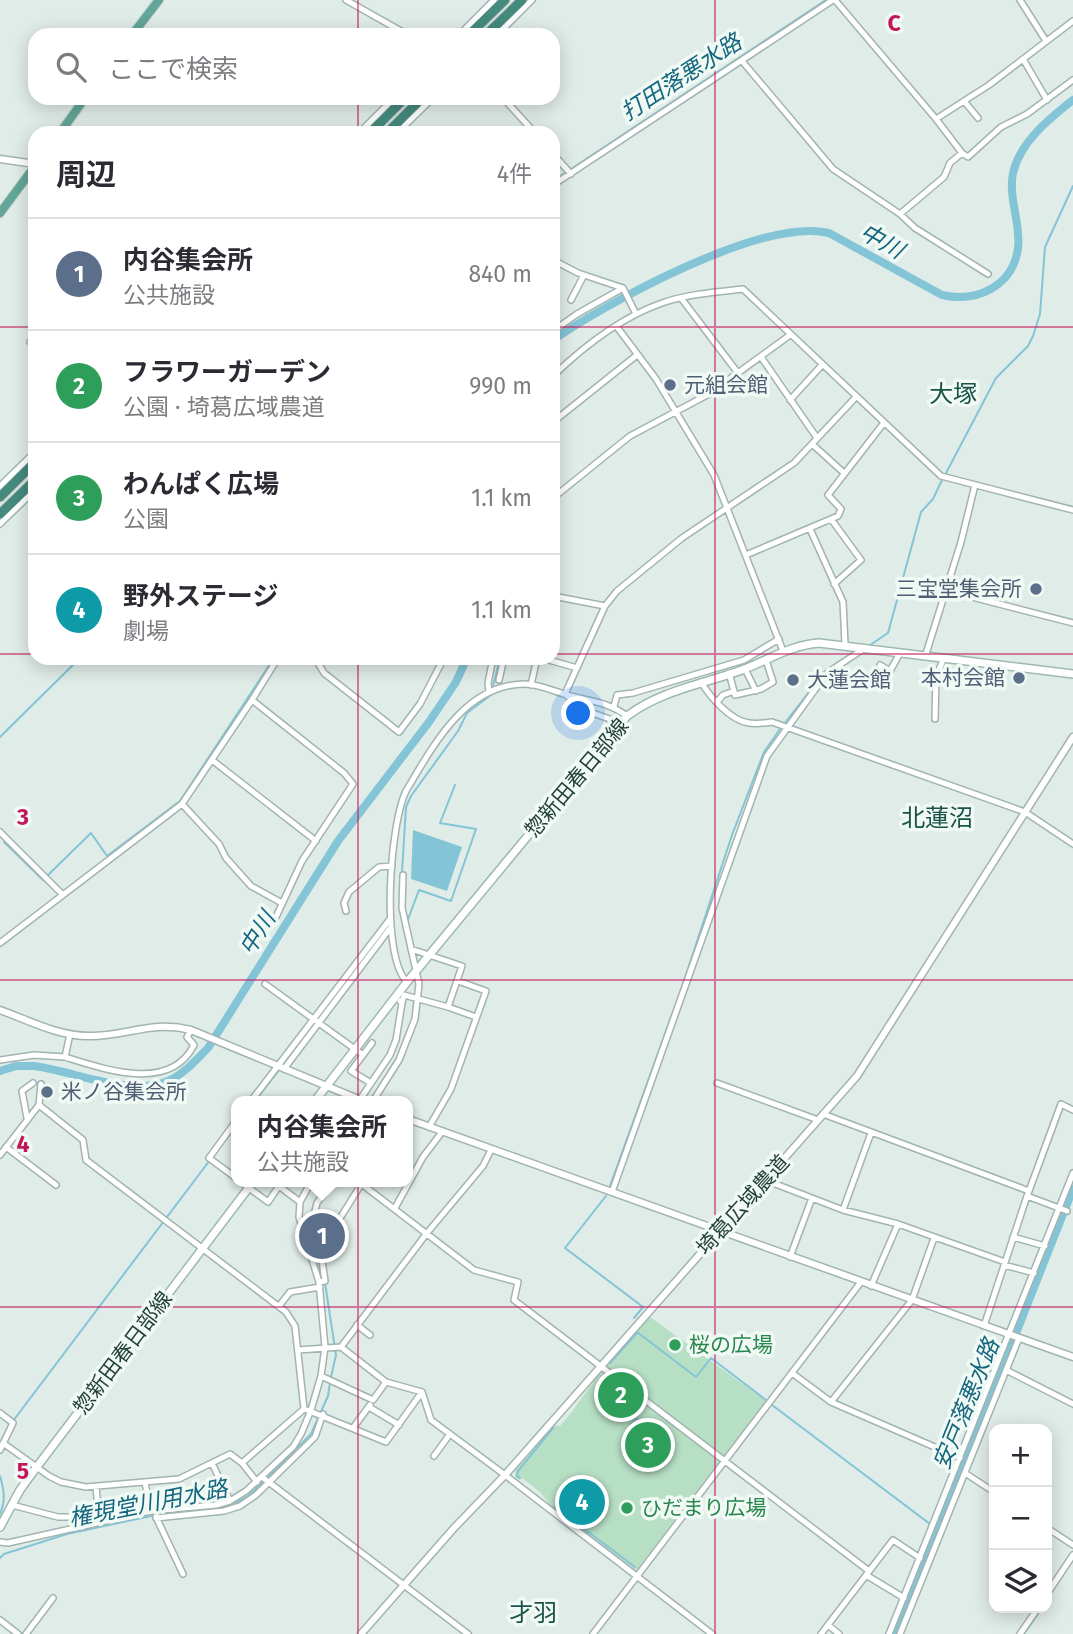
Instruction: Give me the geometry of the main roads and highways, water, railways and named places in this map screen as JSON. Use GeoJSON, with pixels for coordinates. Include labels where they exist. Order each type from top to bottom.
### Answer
{"type":"FeatureCollection","features":[{"type":"Feature","properties":{"kind":"highway"},"geometry":{"type":"LineString","coordinates":[[476,28],[505,0]]}},
{"type":"Feature","properties":{"kind":"highway"},"geometry":{"type":"LineString","coordinates":[[493,28],[522,0]]}},
{"type":"Feature","properties":{"kind":"highway"},"geometry":{"type":"LineString","coordinates":[[377,126],[398,105]]}},
{"type":"Feature","properties":{"kind":"highway"},"geometry":{"type":"LineString","coordinates":[[394,126],[415,105]]}},
{"type":"Feature","properties":{"kind":"highway"},"geometry":{"type":"LineString","coordinates":[[0,497],[28,469]]}},
{"type":"Feature","properties":{"kind":"highway"},"geometry":{"type":"LineString","coordinates":[[0,514],[28,487]]}},
{"type":"Feature","properties":{"kind":"main road"},"geometry":{"type":"LineString","coordinates":[[137,28],[159,0]]}},
{"type":"Feature","properties":{"kind":"main road"},"geometry":{"type":"LineString","coordinates":[[65,126],[80,105]]}},
{"type":"Feature","properties":{"kind":"main road"},"geometry":{"type":"LineString","coordinates":[[0,213],[28,175]]}},
{"type":"Feature","properties":{"kind":"main road","name":"惣新田春日部線"},"geometry":{"type":"LineString","coordinates":[[319,1096],[355,1049],[399,1000],[413,975],[624,720],[639,707],[667,693],[745,669],[783,651],[806,644],[863,647],[943,660],[1073,674]]}},
{"type":"Feature","properties":{"kind":"main road","name":"惣新田春日部線"},"geometry":{"type":"LineString","coordinates":[[0,1527],[36,1468],[249,1187]]}},
{"type":"Feature","properties":{"kind":"water"},"geometry":{"type":"Polygon","coordinates":[[[413,830],[462,847],[447,891],[411,879],[413,830]]]}},
{"type":"Feature","properties":{"kind":"waterway"},"geometry":{"type":"LineString","coordinates":[[141,17],[154,0]]}},
{"type":"Feature","properties":{"kind":"waterway","name":"打田落悪水路"},"geometry":{"type":"LineString","coordinates":[[560,176],[826,0]]}},
{"type":"Feature","properties":{"kind":"waterway","name":"中川"},"geometry":{"type":"LineString","coordinates":[[560,336],[610,305],[687,266],[727,250],[800,231],[829,233],[942,295],[968,296],[991,289],[1009,272],[1018,248],[1012,182],[1017,162],[1037,132],[1073,100]]}},
{"type":"Feature","properties":{"kind":"waterway"},"geometry":{"type":"LineString","coordinates":[[60,126],[67,117]]}},
{"type":"Feature","properties":{"kind":"waterway"},"geometry":{"type":"LineString","coordinates":[[945,475],[996,378],[1028,346],[1033,336],[1040,314],[1045,247],[1073,186]]}},
{"type":"Feature","properties":{"kind":"waterway"},"geometry":{"type":"LineString","coordinates":[[870,645],[888,633],[921,512],[933,499],[942,480]]}},
{"type":"Feature","properties":{"kind":"waterway"},"geometry":{"type":"LineString","coordinates":[[827,670],[849,655]]}},
{"type":"Feature","properties":{"kind":"waterway","name":"打田落悪水路"},"geometry":{"type":"LineString","coordinates":[[0,737],[73,665]]}},
{"type":"Feature","properties":{"kind":"waterway"},"geometry":{"type":"LineString","coordinates":[[47,876],[91,833],[107,856],[180,801],[269,665]]}},
{"type":"Feature","properties":{"kind":"waterway","name":"中川"},"geometry":{"type":"LineString","coordinates":[[0,1071],[16,1066],[34,1066],[103,1082],[139,1086],[155,1085],[181,1074],[208,1048],[338,841],[429,722],[456,682],[464,665]]}},
{"type":"Feature","properties":{"kind":"waterway","name":"権現堂川用水路"},"geometry":{"type":"LineString","coordinates":[[492,690],[498,665]]}},
{"type":"Feature","properties":{"kind":"waterway"},"geometry":{"type":"LineString","coordinates":[[784,724],[823,674]]}},
{"type":"Feature","properties":{"kind":"waterway","name":"権現堂川用水路"},"geometry":{"type":"LineString","coordinates":[[402,872],[406,807],[411,796],[458,731],[467,713],[491,695]]}},
{"type":"Feature","properties":{"kind":"waterway"},"geometry":{"type":"LineString","coordinates":[[683,984],[732,835],[764,752],[780,729]]}},
{"type":"Feature","properties":{"kind":"waterway"},"geometry":{"type":"LineString","coordinates":[[407,922],[419,890],[451,901],[476,829],[440,823],[455,785]]}},
{"type":"Feature","properties":{"kind":"waterway"},"geometry":{"type":"LineString","coordinates":[[4,842],[43,880]]}},
{"type":"Feature","properties":{"kind":"waterway"},"geometry":{"type":"LineString","coordinates":[[283,1064],[351,974]]}},
{"type":"Feature","properties":{"kind":"waterway"},"geometry":{"type":"LineString","coordinates":[[610,1186],[674,1009]]}},
{"type":"Feature","properties":{"kind":"waterway"},"geometry":{"type":"LineString","coordinates":[[259,1096],[280,1069]]}},
{"type":"Feature","properties":{"kind":"waterway"},"geometry":{"type":"LineString","coordinates":[[220,1147],[231,1133]]}},
{"type":"Feature","properties":{"kind":"waterway"},"geometry":{"type":"LineString","coordinates":[[13,1421],[210,1160]]}},
{"type":"Feature","properties":{"kind":"waterway","name":"安戸落悪水路"},"geometry":{"type":"LineString","coordinates":[[895,1634],[1073,1189]]}},
{"type":"Feature","properties":{"kind":"waterway"},"geometry":{"type":"LineString","coordinates":[[606,1196],[565,1248],[643,1307],[634,1318]]}},
{"type":"Feature","properties":{"kind":"waterway","name":"権現堂川用水路"},"geometry":{"type":"LineString","coordinates":[[312,1214],[314,1226]]}},
{"type":"Feature","properties":{"kind":"waterway","name":"権現堂川用水路"},"geometry":{"type":"LineString","coordinates":[[325,1283],[336,1355],[331,1377]]}},
{"type":"Feature","properties":{"kind":"waterway"},"geometry":{"type":"LineString","coordinates":[[637,1332],[696,1377],[711,1358],[766,1400]]}},
{"type":"Feature","properties":{"kind":"waterway"},"geometry":{"type":"LineString","coordinates":[[610,1363],[637,1333]]}},
{"type":"Feature","properties":{"kind":"waterway","name":"権現堂川用水路"},"geometry":{"type":"LineString","coordinates":[[267,1478],[311,1434],[328,1396],[330,1383]]}},
{"type":"Feature","properties":{"kind":"waterway"},"geometry":{"type":"LineString","coordinates":[[772,1405],[938,1530]]}},
{"type":"Feature","properties":{"kind":"waterway"},"geometry":{"type":"LineString","coordinates":[[633,1422],[636,1419],[641,1421]]}},
{"type":"Feature","properties":{"kind":"waterway"},"geometry":{"type":"LineString","coordinates":[[623,1435],[628,1436],[631,1424]]}},
{"type":"Feature","properties":{"kind":"waterway"},"geometry":{"type":"LineString","coordinates":[[0,1443],[8,1428]]}},
{"type":"Feature","properties":{"kind":"waterway"},"geometry":{"type":"LineString","coordinates":[[520,1478],[517,1476],[518,1471],[553,1428]]}},
{"type":"Feature","properties":{"kind":"waterway"},"geometry":{"type":"LineString","coordinates":[[0,1476],[4,1495],[0,1514]]}},
{"type":"Feature","properties":{"kind":"waterway","name":"権現堂川用水路"},"geometry":{"type":"LineString","coordinates":[[0,1558],[4,1554],[67,1534],[151,1516],[232,1505],[247,1497],[263,1482]]}},
{"type":"Feature","properties":{"kind":"waterway"},"geometry":{"type":"LineString","coordinates":[[555,1507],[574,1522]]}},
{"type":"Feature","properties":{"kind":"waterway"},"geometry":{"type":"LineString","coordinates":[[579,1525],[635,1567]]}},
{"type":"Feature","properties":{"kind":"waterway"},"geometry":{"type":"LineString","coordinates":[[1052,1591],[1055,1586]]}},
{"type":"Feature","properties":{"kind":"waterway"},"geometry":{"type":"LineString","coordinates":[[1024,1634],[1039,1613]]}},
{"type":"Feature","properties":{"kind":"place","name":"元組会館"},"geometry":{"type":"Point","coordinates":[670,385]}},
{"type":"Feature","properties":{"kind":"place","name":"三宝堂集会所"},"geometry":{"type":"Point","coordinates":[1036,589]}},
{"type":"Feature","properties":{"kind":"place","name":"本村会館"},"geometry":{"type":"Point","coordinates":[1019,678]}},
{"type":"Feature","properties":{"kind":"place","name":"大蓮会館"},"geometry":{"type":"Point","coordinates":[793,680]}},
{"type":"Feature","properties":{"kind":"place","name":"米ノ谷集会所"},"geometry":{"type":"Point","coordinates":[47,1092]}},
{"type":"Feature","properties":{"kind":"place","name":"内谷集会所"},"geometry":{"type":"Point","coordinates":[322,1236]}},
{"type":"Feature","properties":{"kind":"place","name":"桜の広場"},"geometry":{"type":"Point","coordinates":[675,1345]}},
{"type":"Feature","properties":{"kind":"place","name":"フラワーガーデン"},"geometry":{"type":"Point","coordinates":[621,1395]}},
{"type":"Feature","properties":{"kind":"place","name":"わんぱく広場"},"geometry":{"type":"Point","coordinates":[648,1445]}},
{"type":"Feature","properties":{"kind":"place","name":"野外ステージ"},"geometry":{"type":"Point","coordinates":[582,1502]}},
{"type":"Feature","properties":{"kind":"place","name":"ひだまり広場"},"geometry":{"type":"Point","coordinates":[627,1508]}},
{"type":"Feature","properties":{"kind":"district","name":"大塚"},"geometry":{"type":"Point","coordinates":[953,394]}},
{"type":"Feature","properties":{"kind":"district","name":"北蓮沼"},"geometry":{"type":"Point","coordinates":[937,818]}},
{"type":"Feature","properties":{"kind":"district","name":"才羽"},"geometry":{"type":"Point","coordinates":[533,1613]}}]}
